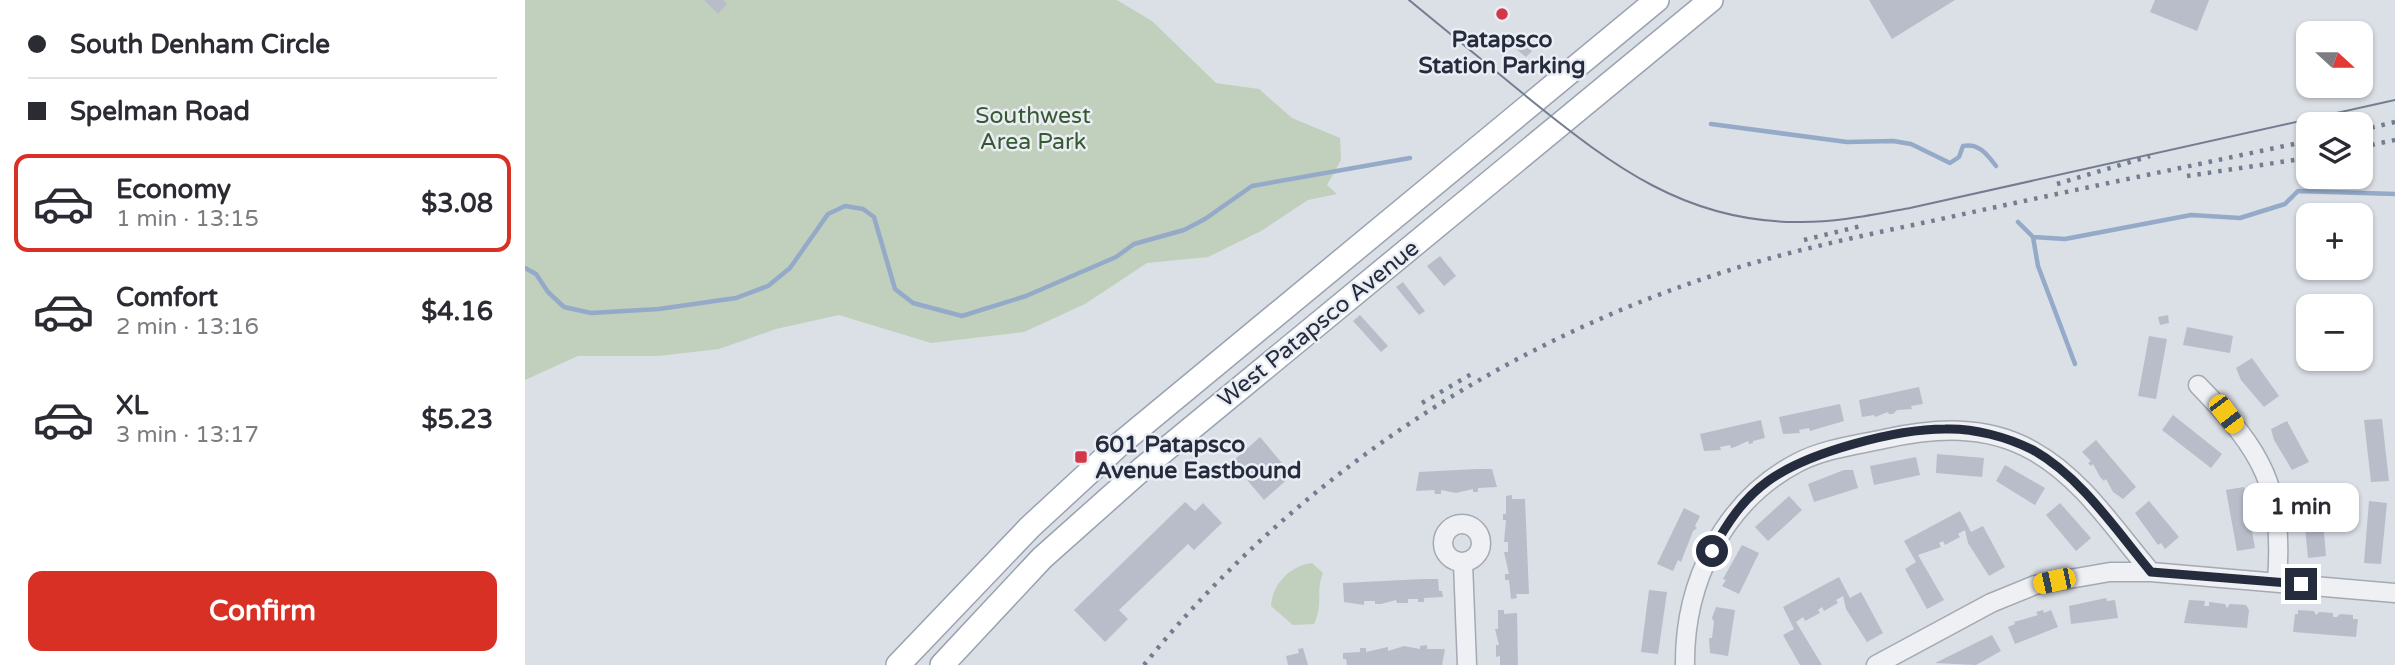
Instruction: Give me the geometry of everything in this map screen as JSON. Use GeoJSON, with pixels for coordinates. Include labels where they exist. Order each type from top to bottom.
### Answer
{"type":"FeatureCollection","features":[{"type":"Feature","properties":{"kind":"main road","name":"West Patapsco Avenue"},"geometry":{"type":"LineString","coordinates":[[898,665],[1030,527],[1121,443],[1657,0]]}},
{"type":"Feature","properties":{"kind":"main road"},"geometry":{"type":"LineString","coordinates":[[1649,49],[1658,34],[1699,0]]}},
{"type":"Feature","properties":{"kind":"main road","name":"West Patapsco Avenue"},"geometry":{"type":"LineString","coordinates":[[942,665],[1042,558],[1142,469],[1711,0]]}},
{"type":"Feature","properties":{"kind":"street"},"geometry":{"type":"LineString","coordinates":[[2198,384],[2243,437],[2274,492],[2279,520],[2277,582]]}},
{"type":"Feature","properties":{"kind":"street"},"geometry":{"type":"LineString","coordinates":[[1685,665],[1689,612],[1712,551],[1726,524],[1747,499],[1799,462],[1831,451],[1927,430],[1977,432],[2032,450],[2056,466],[2077,485],[2151,572]]}},
{"type":"Feature","properties":{"kind":"street"},"geometry":{"type":"LineString","coordinates":[[1463,562],[1467,665]]}},
{"type":"Feature","properties":{"kind":"street"},"geometry":{"type":"LineString","coordinates":[[1876,665],[1895,660],[1991,603],[2035,585],[2110,572],[2151,572],[2395,593]]}},
{"type":"Feature","properties":{"kind":"green space","name":"Southwest Area Park"},"geometry":{"type":"Polygon","coordinates":[[[525,0],[1117,0],[1152,21],[1216,83],[1259,89],[1292,118],[1340,138],[1341,160],[1327,185],[1337,194],[1308,200],[1261,231],[1208,257],[1147,263],[1085,304],[1024,332],[931,343],[839,315],[776,329],[719,349],[658,356],[578,356],[525,380],[525,0]]]}},
{"type":"Feature","properties":{"kind":"green space"},"geometry":{"type":"Polygon","coordinates":[[[1312,563],[1323,573],[1317,616],[1314,624],[1293,625],[1271,606],[1272,598],[1284,577],[1297,568],[1312,563]]]}},
{"type":"Feature","properties":{"kind":"building"},"geometry":{"type":"Polygon","coordinates":[[[704,0],[723,0],[727,4],[718,14],[704,0]]]}},
{"type":"Feature","properties":{"kind":"building"},"geometry":{"type":"Polygon","coordinates":[[[1869,0],[1955,0],[1892,39],[1869,0]]]}},
{"type":"Feature","properties":{"kind":"building"},"geometry":{"type":"Polygon","coordinates":[[[2155,0],[2209,0],[2197,31],[2150,12],[2155,0]]]}},
{"type":"Feature","properties":{"kind":"building"},"geometry":{"type":"Polygon","coordinates":[[[1512,35],[1532,51],[1526,57],[1507,42],[1512,35]]]}},
{"type":"Feature","properties":{"kind":"building"},"geometry":{"type":"Polygon","coordinates":[[[1440,256],[1456,276],[1444,286],[1427,266],[1440,256]]]}},
{"type":"Feature","properties":{"kind":"building"},"geometry":{"type":"Polygon","coordinates":[[[1403,282],[1425,311],[1419,315],[1396,287],[1403,282]]]}},
{"type":"Feature","properties":{"kind":"building"},"geometry":{"type":"Polygon","coordinates":[[[1360,315],[1388,346],[1381,352],[1353,321],[1360,315]]]}},
{"type":"Feature","properties":{"kind":"building"},"geometry":{"type":"Polygon","coordinates":[[[2168,315],[2169,323],[2160,325],[2158,317],[2168,315]]]}},
{"type":"Feature","properties":{"kind":"building"},"geometry":{"type":"Polygon","coordinates":[[[2187,327],[2233,336],[2230,353],[2183,345],[2187,327]]]}},
{"type":"Feature","properties":{"kind":"building"},"geometry":{"type":"Polygon","coordinates":[[[2149,336],[2167,339],[2156,399],[2138,396],[2149,336]]]}},
{"type":"Feature","properties":{"kind":"building"},"geometry":{"type":"Polygon","coordinates":[[[2252,358],[2279,396],[2264,407],[2241,380],[2236,368],[2252,358]]]}},
{"type":"Feature","properties":{"kind":"building"},"geometry":{"type":"Polygon","coordinates":[[[1919,387],[1923,404],[1911,406],[1912,409],[1897,410],[1893,414],[1888,412],[1875,417],[1862,417],[1859,400],[1919,387]]]}},
{"type":"Feature","properties":{"kind":"building"},"geometry":{"type":"Polygon","coordinates":[[[1840,404],[1844,421],[1810,431],[1809,428],[1799,430],[1800,433],[1783,434],[1779,417],[1840,404]]]}},
{"type":"Feature","properties":{"kind":"building"},"geometry":{"type":"Polygon","coordinates":[[[2173,415],[2222,454],[2211,468],[2162,430],[2173,415]]]}},
{"type":"Feature","properties":{"kind":"building"},"geometry":{"type":"Polygon","coordinates":[[[2382,419],[2389,481],[2371,482],[2364,420],[2382,419]]]}},
{"type":"Feature","properties":{"kind":"building"},"geometry":{"type":"Polygon","coordinates":[[[1761,420],[1765,438],[1731,448],[1730,445],[1720,447],[1721,450],[1704,451],[1700,434],[1761,420]]]}},
{"type":"Feature","properties":{"kind":"building"},"geometry":{"type":"Polygon","coordinates":[[[2287,421],[2309,462],[2292,470],[2274,440],[2271,429],[2287,421]]]}},
{"type":"Feature","properties":{"kind":"building"},"geometry":{"type":"Polygon","coordinates":[[[1260,437],[1292,475],[1264,500],[1232,462],[1260,437]]]}},
{"type":"Feature","properties":{"kind":"building"},"geometry":{"type":"Polygon","coordinates":[[[2096,440],[2136,487],[2123,499],[2113,492],[2106,479],[2104,481],[2100,477],[2082,452],[2096,440]]]}},
{"type":"Feature","properties":{"kind":"building"},"geometry":{"type":"Polygon","coordinates":[[[1937,454],[1984,458],[1982,477],[1936,473],[1937,454]]]}},
{"type":"Feature","properties":{"kind":"building"},"geometry":{"type":"Polygon","coordinates":[[[1916,457],[1920,475],[1874,485],[1870,466],[1916,457]]]}},
{"type":"Feature","properties":{"kind":"building"},"geometry":{"type":"Polygon","coordinates":[[[2005,465],[2045,488],[2035,505],[1996,481],[2005,465]]]}},
{"type":"Feature","properties":{"kind":"building"},"geometry":{"type":"Polygon","coordinates":[[[1492,469],[1497,487],[1478,488],[1478,492],[1473,492],[1473,489],[1456,493],[1441,490],[1441,494],[1435,494],[1434,490],[1416,491],[1419,472],[1492,469]]]}},
{"type":"Feature","properties":{"kind":"building"},"geometry":{"type":"Polygon","coordinates":[[[1844,470],[1853,470],[1858,488],[1814,502],[1808,484],[1844,470]]]}},
{"type":"Feature","properties":{"kind":"building"},"geometry":{"type":"Polygon","coordinates":[[[2320,486],[2326,556],[2308,558],[2301,487],[2320,486]]]}},
{"type":"Feature","properties":{"kind":"building"},"geometry":{"type":"Polygon","coordinates":[[[2244,487],[2255,548],[2237,551],[2226,490],[2244,487]]]}},
{"type":"Feature","properties":{"kind":"building"},"geometry":{"type":"Polygon","coordinates":[[[1512,495],[1512,499],[1525,499],[1529,594],[1516,594],[1517,598],[1511,599],[1509,580],[1505,580],[1505,574],[1509,574],[1504,552],[1508,552],[1508,542],[1504,542],[1506,520],[1503,520],[1503,514],[1506,514],[1506,496],[1512,495]]]}},
{"type":"Feature","properties":{"kind":"building"},"geometry":{"type":"Polygon","coordinates":[[[1789,496],[1802,510],[1768,541],[1755,527],[1789,496]]]}},
{"type":"Feature","properties":{"kind":"building"},"geometry":{"type":"Polygon","coordinates":[[[2149,501],[2179,537],[2165,549],[2161,543],[2158,545],[2135,513],[2149,501]]]}},
{"type":"Feature","properties":{"kind":"building"},"geometry":{"type":"Polygon","coordinates":[[[2369,501],[2387,503],[2381,564],[2364,563],[2369,501]]]}},
{"type":"Feature","properties":{"kind":"building"},"geometry":{"type":"Polygon","coordinates":[[[1185,502],[1195,511],[1203,503],[1222,523],[1194,550],[1188,544],[1119,610],[1128,619],[1105,642],[1074,610],[1185,502]]]}},
{"type":"Feature","properties":{"kind":"building"},"geometry":{"type":"Polygon","coordinates":[[[2060,503],[2091,538],[2076,551],[2046,515],[2060,503]]]}},
{"type":"Feature","properties":{"kind":"building"},"geometry":{"type":"Polygon","coordinates":[[[1684,508],[1700,516],[1681,562],[1678,560],[1673,571],[1657,564],[1684,508]]]}},
{"type":"Feature","properties":{"kind":"building"},"geometry":{"type":"Polygon","coordinates":[[[1960,511],[1971,532],[1983,526],[2005,567],[1989,576],[1968,543],[1965,530],[1958,534],[1960,537],[1945,545],[1943,541],[1939,543],[1941,547],[1918,555],[1944,600],[1927,609],[1905,569],[1916,562],[1904,541],[1960,511]]]}},
{"type":"Feature","properties":{"kind":"building"},"geometry":{"type":"Polygon","coordinates":[[[1742,545],[1759,553],[1739,594],[1722,586],[1726,580],[1723,579],[1742,545]]]}},
{"type":"Feature","properties":{"kind":"building"},"geometry":{"type":"Polygon","coordinates":[[[1839,577],[1850,598],[1861,592],[1883,633],[1867,642],[1846,609],[1843,596],[1836,600],[1838,603],[1824,611],[1822,607],[1818,610],[1820,613],[1805,621],[1803,617],[1796,622],[1822,665],[1800,665],[1783,635],[1794,629],[1783,607],[1839,577]]]}},
{"type":"Feature","properties":{"kind":"building"},"geometry":{"type":"Polygon","coordinates":[[[1438,579],[1439,591],[1442,591],[1443,597],[1424,598],[1424,602],[1408,599],[1408,603],[1397,603],[1396,600],[1381,604],[1364,601],[1364,605],[1344,602],[1343,583],[1438,579]]]}},
{"type":"Feature","properties":{"kind":"building"},"geometry":{"type":"Polygon","coordinates":[[[1649,590],[1667,592],[1658,654],[1641,652],[1649,590]]]}},
{"type":"Feature","properties":{"kind":"building"},"geometry":{"type":"Polygon","coordinates":[[[2106,598],[2107,601],[2115,600],[2118,618],[2071,624],[2069,606],[2106,598]]]}},
{"type":"Feature","properties":{"kind":"building"},"geometry":{"type":"Polygon","coordinates":[[[2189,600],[2205,601],[2204,606],[2209,606],[2209,602],[2225,604],[2227,608],[2230,604],[2246,605],[2249,610],[2247,628],[2184,623],[2189,600]]]}},
{"type":"Feature","properties":{"kind":"building"},"geometry":{"type":"Polygon","coordinates":[[[1716,607],[1735,610],[1728,656],[1710,653],[1709,638],[1712,638],[1712,618],[1716,607]]]}},
{"type":"Feature","properties":{"kind":"building"},"geometry":{"type":"Polygon","coordinates":[[[1498,610],[1504,610],[1504,614],[1517,613],[1518,665],[1500,665],[1500,656],[1496,657],[1496,645],[1499,645],[1495,629],[1498,629],[1498,610]]]}},
{"type":"Feature","properties":{"kind":"building"},"geometry":{"type":"Polygon","coordinates":[[[2043,610],[2044,613],[2051,610],[2058,627],[2015,644],[2008,627],[2015,624],[2014,622],[2038,615],[2036,612],[2043,610]]]}},
{"type":"Feature","properties":{"kind":"building"},"geometry":{"type":"Polygon","coordinates":[[[2298,610],[2314,611],[2316,615],[2319,612],[2333,613],[2333,617],[2340,614],[2353,615],[2353,619],[2358,619],[2356,637],[2293,632],[2298,610]]]}},
{"type":"Feature","properties":{"kind":"building"},"geometry":{"type":"Polygon","coordinates":[[[1992,635],[2001,651],[1976,665],[1935,663],[1992,635]]]}},
{"type":"Feature","properties":{"kind":"building"},"geometry":{"type":"Polygon","coordinates":[[[1427,645],[1427,649],[1445,649],[1442,665],[1347,665],[1346,659],[1343,659],[1343,653],[1360,652],[1360,648],[1366,648],[1366,652],[1388,647],[1388,651],[1404,646],[1420,649],[1420,646],[1427,645]]]}},
{"type":"Feature","properties":{"kind":"building"},"geometry":{"type":"Polygon","coordinates":[[[1303,648],[1308,665],[1288,665],[1286,656],[1299,653],[1298,649],[1303,648]]]}},
{"type":"Feature","properties":{"kind":"waterway"},"geometry":{"type":"LineString","coordinates":[[1711,124],[1847,142],[1893,141],[1911,144],[1950,163],[1959,157],[1963,146],[1974,146],[1986,154],[1996,166]]}},
{"type":"Feature","properties":{"kind":"waterway"},"geometry":{"type":"LineString","coordinates":[[525,268],[536,274],[548,292],[564,307],[591,313],[659,309],[736,298],[768,286],[790,268],[828,214],[845,206],[863,209],[874,217],[895,289],[913,303],[962,316],[1026,296],[1116,257],[1134,244],[1184,230],[1205,219],[1252,186],[1410,158]]}},
{"type":"Feature","properties":{"kind":"waterway"},"geometry":{"type":"LineString","coordinates":[[2018,222],[2033,237],[2065,239],[2191,215],[2240,218],[2285,204],[2298,191],[2395,194]]}},
{"type":"Feature","properties":{"kind":"waterway"},"geometry":{"type":"LineString","coordinates":[[2033,237],[2038,266],[2075,364]]}},
{"type":"Feature","properties":{"kind":"tram line"},"geometry":{"type":"LineString","coordinates":[[1409,0],[1562,125],[1622,168],[1685,200],[1719,212],[1755,219],[1824,221],[1910,208],[2395,100]]}},
{"type":"Feature","properties":{"kind":"railway"},"geometry":{"type":"LineString","coordinates":[[2373,127],[2395,122]]}},
{"type":"Feature","properties":{"kind":"railway"},"geometry":{"type":"LineString","coordinates":[[2373,145],[2395,140]]}},
{"type":"Feature","properties":{"kind":"railway"},"geometry":{"type":"LineString","coordinates":[[1144,665],[1203,598],[1267,535],[1335,477],[1408,424],[1485,377],[1564,336],[1646,300],[1730,270],[1783,255],[1888,230],[2296,144]]}},
{"type":"Feature","properties":{"kind":"railway"},"geometry":{"type":"LineString","coordinates":[[2057,184],[2150,156]]}},
{"type":"Feature","properties":{"kind":"railway"},"geometry":{"type":"LineString","coordinates":[[2187,176],[2296,160]]}},
{"type":"Feature","properties":{"kind":"railway"},"geometry":{"type":"LineString","coordinates":[[1804,240],[1865,225]]}},
{"type":"Feature","properties":{"kind":"railway"},"geometry":{"type":"LineString","coordinates":[[1422,403],[1473,373]]}},
{"type":"Feature","properties":{"kind":"place","name":"Patapsco Station Parking"},"geometry":{"type":"Point","coordinates":[1502,14]}},
{"type":"Feature","properties":{"kind":"place","name":"601 Patapsco Avenue Eastbound"},"geometry":{"type":"Point","coordinates":[1081,457]}},
{"type":"Feature","properties":{"kind":"route"},"geometry":{"type":"LineString","coordinates":[[1712,551],[1726,524],[1747,499],[1799,462],[1831,451],[1918,432],[1946,429],[1977,432],[2008,440],[2032,450],[2056,466],[2077,485],[2151,572],[2301,584]]}}]}
